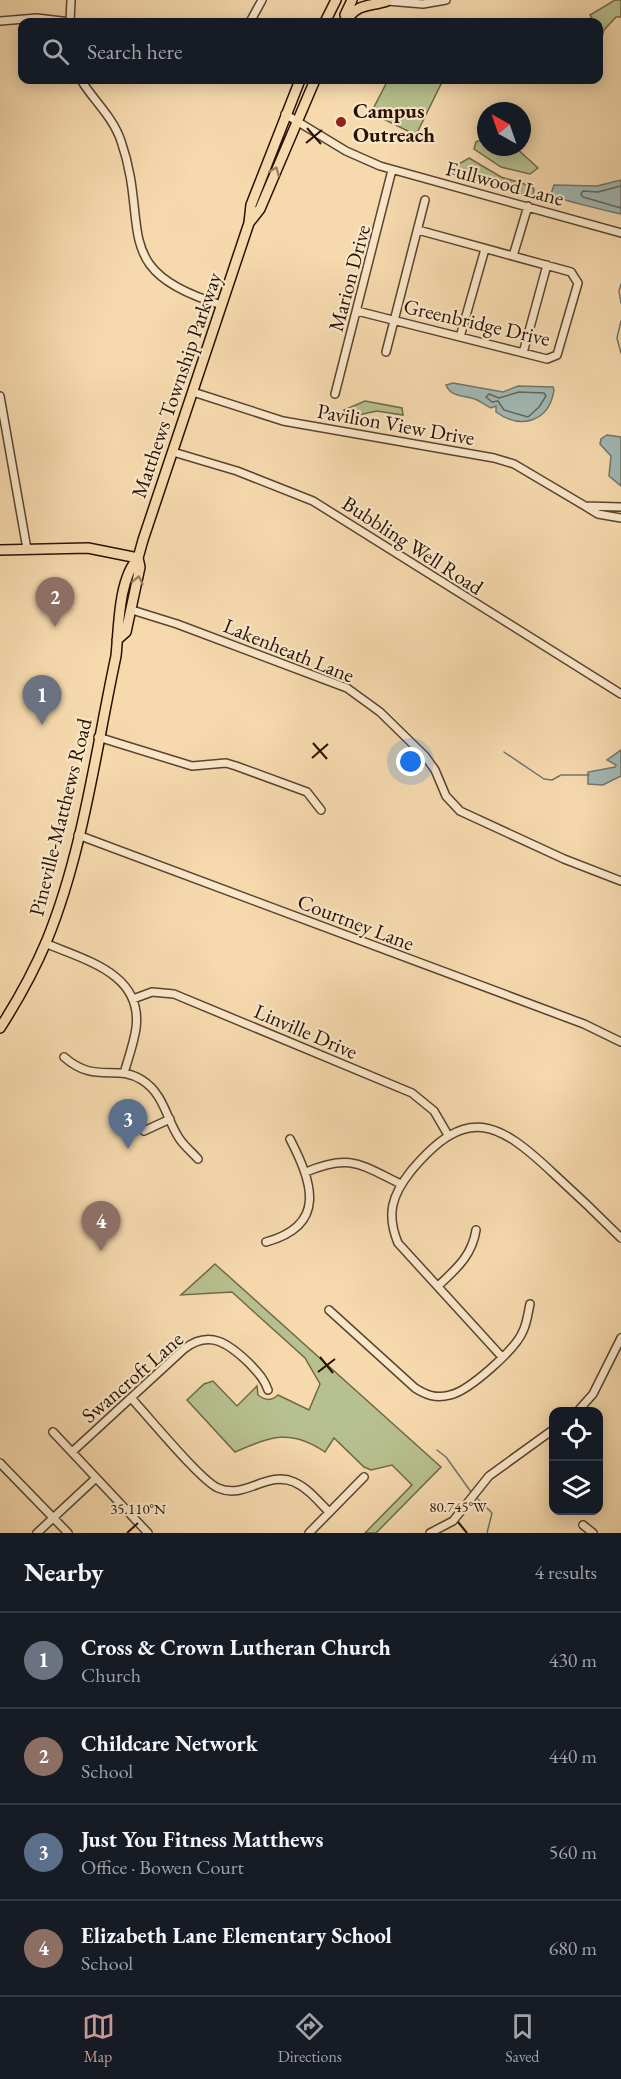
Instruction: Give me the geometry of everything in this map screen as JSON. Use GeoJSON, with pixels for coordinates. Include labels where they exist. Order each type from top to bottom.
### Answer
{"type":"FeatureCollection","features":[{"type":"Feature","properties":{"kind":"main road"},"geometry":{"type":"LineString","coordinates":[[327,18],[336,0]]}},
{"type":"Feature","properties":{"kind":"main road"},"geometry":{"type":"LineString","coordinates":[[343,18],[352,0]]}},
{"type":"Feature","properties":{"kind":"main road"},"geometry":{"type":"LineString","coordinates":[[348,18],[352,11],[359,7],[386,1]]}},
{"type":"Feature","properties":{"kind":"main road","name":"Matthews Township Parkway"},"geometry":{"type":"LineString","coordinates":[[138,558],[249,223],[251,205],[298,84]]}},
{"type":"Feature","properties":{"kind":"main road","name":"Matthews Township Parkway"},"geometry":{"type":"LineString","coordinates":[[249,223],[260,209],[313,84]]}},
{"type":"Feature","properties":{"kind":"main road"},"geometry":{"type":"LineString","coordinates":[[0,550],[88,548],[138,558]]}},
{"type":"Feature","properties":{"kind":"main road","name":"Pineville-Matthews Road"},"geometry":{"type":"LineString","coordinates":[[117,640],[126,632],[132,610],[140,567],[138,558]]}},
{"type":"Feature","properties":{"kind":"main road","name":"Pineville-Matthews Road"},"geometry":{"type":"LineString","coordinates":[[0,1028],[25,987],[62,898],[78,835],[98,737],[117,640],[115,630],[130,568],[138,558]]}},
{"type":"Feature","properties":{"kind":"street"},"geometry":{"type":"LineString","coordinates":[[70,18],[71,0]]}},
{"type":"Feature","properties":{"kind":"street"},"geometry":{"type":"LineString","coordinates":[[252,18],[262,0]]}},
{"type":"Feature","properties":{"kind":"street"},"geometry":{"type":"LineString","coordinates":[[386,1],[423,4],[446,0]]}},
{"type":"Feature","properties":{"kind":"street"},"geometry":{"type":"LineString","coordinates":[[0,21],[18,20]]}},
{"type":"Feature","properties":{"kind":"street"},"geometry":{"type":"LineString","coordinates":[[84,84],[110,119],[122,143],[138,238],[147,260],[161,278],[180,290],[222,305]]}},
{"type":"Feature","properties":{"kind":"street","name":"Fullwood Lane"},"geometry":{"type":"LineString","coordinates":[[285,114],[358,158],[392,170],[621,233]]}},
{"type":"Feature","properties":{"kind":"street","name":"Marion Drive"},"geometry":{"type":"LineString","coordinates":[[335,394],[392,170]]}},
{"type":"Feature","properties":{"kind":"street"},"geometry":{"type":"LineString","coordinates":[[386,352],[425,200]]}},
{"type":"Feature","properties":{"kind":"street"},"geometry":{"type":"LineString","coordinates":[[513,256],[528,206]]}},
{"type":"Feature","properties":{"kind":"street","name":"Greenbridge Drive"},"geometry":{"type":"LineString","coordinates":[[357,311],[548,359],[561,350],[578,279],[571,272],[417,230]]}},
{"type":"Feature","properties":{"kind":"street"},"geometry":{"type":"LineString","coordinates":[[460,337],[485,249]]}},
{"type":"Feature","properties":{"kind":"street"},"geometry":{"type":"LineString","coordinates":[[523,353],[547,265]]}},
{"type":"Feature","properties":{"kind":"street","name":"Pavilion View Drive"},"geometry":{"type":"LineString","coordinates":[[194,392],[283,421],[494,458],[514,464],[598,514],[621,518]]}},
{"type":"Feature","properties":{"kind":"street"},"geometry":{"type":"LineString","coordinates":[[0,396],[27,549]]}},
{"type":"Feature","properties":{"kind":"street","name":"Bubbling Well Road"},"geometry":{"type":"LineString","coordinates":[[173,452],[237,471],[313,501],[621,694]]}},
{"type":"Feature","properties":{"kind":"street","name":"Pavilion View Drive"},"geometry":{"type":"LineString","coordinates":[[585,506],[621,507]]}},
{"type":"Feature","properties":{"kind":"street","name":"Lakenheath Lane"},"geometry":{"type":"LineString","coordinates":[[132,610],[188,628],[347,687],[380,712],[425,756],[435,770],[446,796],[460,811],[564,860],[621,881]]}},
{"type":"Feature","properties":{"kind":"street"},"geometry":{"type":"LineString","coordinates":[[98,737],[192,766],[226,764],[236,766],[307,792],[321,810]]}},
{"type":"Feature","properties":{"kind":"street","name":"Courtney Lane"},"geometry":{"type":"LineString","coordinates":[[78,835],[584,1024],[621,1042]]}},
{"type":"Feature","properties":{"kind":"street"},"geometry":{"type":"LineString","coordinates":[[45,943],[114,974],[126,986],[133,999],[136,1028],[124,1073]]}},
{"type":"Feature","properties":{"kind":"street","name":"Linville Drive"},"geometry":{"type":"LineString","coordinates":[[133,999],[152,992],[174,994],[412,1094],[434,1111],[448,1135]]}},
{"type":"Feature","properties":{"kind":"street"},"geometry":{"type":"LineString","coordinates":[[64,1057],[88,1073],[124,1073],[138,1077],[153,1089],[180,1140],[198,1159]]}},
{"type":"Feature","properties":{"kind":"street"},"geometry":{"type":"LineString","coordinates":[[144,1131],[170,1119]]}},
{"type":"Feature","properties":{"kind":"street"},"geometry":{"type":"LineString","coordinates":[[502,1357],[398,1243],[394,1233],[391,1209],[401,1184],[430,1149],[448,1135],[467,1129],[483,1128],[514,1138],[621,1238]]}},
{"type":"Feature","properties":{"kind":"street"},"geometry":{"type":"LineString","coordinates":[[266,1242],[290,1233],[304,1216],[310,1193],[306,1172],[290,1139]]}},
{"type":"Feature","properties":{"kind":"street"},"geometry":{"type":"LineString","coordinates":[[306,1172],[326,1163],[344,1161],[364,1166],[401,1184]]}},
{"type":"Feature","properties":{"kind":"street"},"geometry":{"type":"LineString","coordinates":[[438,1286],[472,1250],[476,1230]]}},
{"type":"Feature","properties":{"kind":"street"},"geometry":{"type":"LineString","coordinates":[[329,1310],[415,1388],[430,1396],[448,1396],[462,1390],[513,1347],[524,1331],[530,1304]]}},
{"type":"Feature","properties":{"kind":"street"},"geometry":{"type":"LineString","coordinates":[[581,1407],[593,1394],[621,1338]]}},
{"type":"Feature","properties":{"kind":"street","name":"Swancroft Lane"},"geometry":{"type":"LineString","coordinates":[[72,1452],[191,1343],[209,1339],[219,1340],[232,1346],[261,1376],[268,1390]]}},
{"type":"Feature","properties":{"kind":"street"},"geometry":{"type":"LineString","coordinates":[[131,1398],[215,1486],[238,1491],[271,1479],[284,1479],[303,1487],[329,1512]]}},
{"type":"Feature","properties":{"kind":"street"},"geometry":{"type":"LineString","coordinates":[[53,1432],[148,1533]]}},
{"type":"Feature","properties":{"kind":"street"},"geometry":{"type":"LineString","coordinates":[[430,1533],[453,1521],[489,1476],[549,1433]]}},
{"type":"Feature","properties":{"kind":"street"},"geometry":{"type":"LineString","coordinates":[[0,1463],[68,1533]]}},
{"type":"Feature","properties":{"kind":"street"},"geometry":{"type":"LineString","coordinates":[[309,1533],[364,1477]]}},
{"type":"Feature","properties":{"kind":"street"},"geometry":{"type":"LineString","coordinates":[[37,1533],[96,1478]]}},
{"type":"Feature","properties":{"kind":"street"},"geometry":{"type":"LineString","coordinates":[[584,1525],[593,1533]]}},
{"type":"Feature","properties":{"kind":"green space"},"geometry":{"type":"Polygon","coordinates":[[[615,0],[621,0],[621,17],[616,17],[603,34],[603,18],[592,18],[590,15],[615,0]]]}},
{"type":"Feature","properties":{"kind":"green space"},"geometry":{"type":"Polygon","coordinates":[[[386,84],[441,84],[416,135],[371,113],[386,84]]]}},
{"type":"Feature","properties":{"kind":"green space"},"geometry":{"type":"Polygon","coordinates":[[[484,156],[525,156],[538,168],[530,174],[501,167],[484,156]]]}},
{"type":"Feature","properties":{"kind":"green space"},"geometry":{"type":"Polygon","coordinates":[[[469,158],[501,177],[531,186],[534,189],[533,197],[453,174],[452,168],[469,158]]]}},
{"type":"Feature","properties":{"kind":"green space"},"geometry":{"type":"Polygon","coordinates":[[[365,401],[402,408],[403,415],[377,411],[349,417],[344,410],[365,401]]]}},
{"type":"Feature","properties":{"kind":"green space"},"geometry":{"type":"Polygon","coordinates":[[[215,1264],[441,1467],[376,1533],[365,1533],[412,1485],[392,1465],[371,1470],[364,1467],[334,1438],[325,1452],[301,1440],[280,1437],[259,1442],[235,1452],[187,1400],[204,1384],[213,1381],[237,1406],[257,1386],[258,1395],[268,1400],[278,1395],[309,1410],[320,1384],[305,1358],[232,1292],[181,1295],[215,1264]]]}},
{"type":"Feature","properties":{"kind":"water"},"geometry":{"type":"Polygon","coordinates":[[[621,180],[621,214],[551,194],[554,185],[597,186],[621,180]]]}},
{"type":"Feature","properties":{"kind":"water"},"geometry":{"type":"Polygon","coordinates":[[[453,383],[503,392],[518,386],[553,387],[554,390],[551,401],[540,416],[532,420],[515,421],[496,412],[496,406],[491,408],[477,400],[451,392],[446,385],[453,383]]]}},
{"type":"Feature","properties":{"kind":"water"},"geometry":{"type":"Polygon","coordinates":[[[607,435],[621,437],[621,486],[609,476],[611,456],[600,444],[601,439],[607,435]]]}},
{"type":"Feature","properties":{"kind":"water"},"geometry":{"type":"Polygon","coordinates":[[[621,750],[621,776],[603,785],[588,784],[588,772],[615,767],[616,765],[607,760],[621,750]]]}},
{"type":"Feature","properties":{"kind":"waterway"},"geometry":{"type":"LineString","coordinates":[[621,284],[619,291],[621,303]]}},
{"type":"Feature","properties":{"kind":"waterway"},"geometry":{"type":"LineString","coordinates":[[621,321],[617,338],[621,353]]}},
{"type":"Feature","properties":{"kind":"waterway"},"geometry":{"type":"LineString","coordinates":[[504,752],[544,779],[552,780],[561,775],[589,775]]}},
{"type":"Feature","properties":{"kind":"waterway"},"geometry":{"type":"LineString","coordinates":[[437,1450],[446,1457],[471,1492]]}},
{"type":"Feature","properties":{"kind":"waterway"},"geometry":{"type":"LineString","coordinates":[[478,1499],[492,1513],[487,1533]]}},
{"type":"Feature","properties":{"kind":"place","name":"Campus Outreach"},"geometry":{"type":"Point","coordinates":[341,122]}},
{"type":"Feature","properties":{"kind":"place","name":"Childcare Network"},"geometry":{"type":"Point","coordinates":[55,627]}},
{"type":"Feature","properties":{"kind":"place","name":"Cross & Crown Lutheran Church"},"geometry":{"type":"Point","coordinates":[42,725]}},
{"type":"Feature","properties":{"kind":"place","name":"Just You Fitness Matthews"},"geometry":{"type":"Point","coordinates":[128,1149]}},
{"type":"Feature","properties":{"kind":"place","name":"Elizabeth Lane Elementary School"},"geometry":{"type":"Point","coordinates":[101,1251]}}]}
